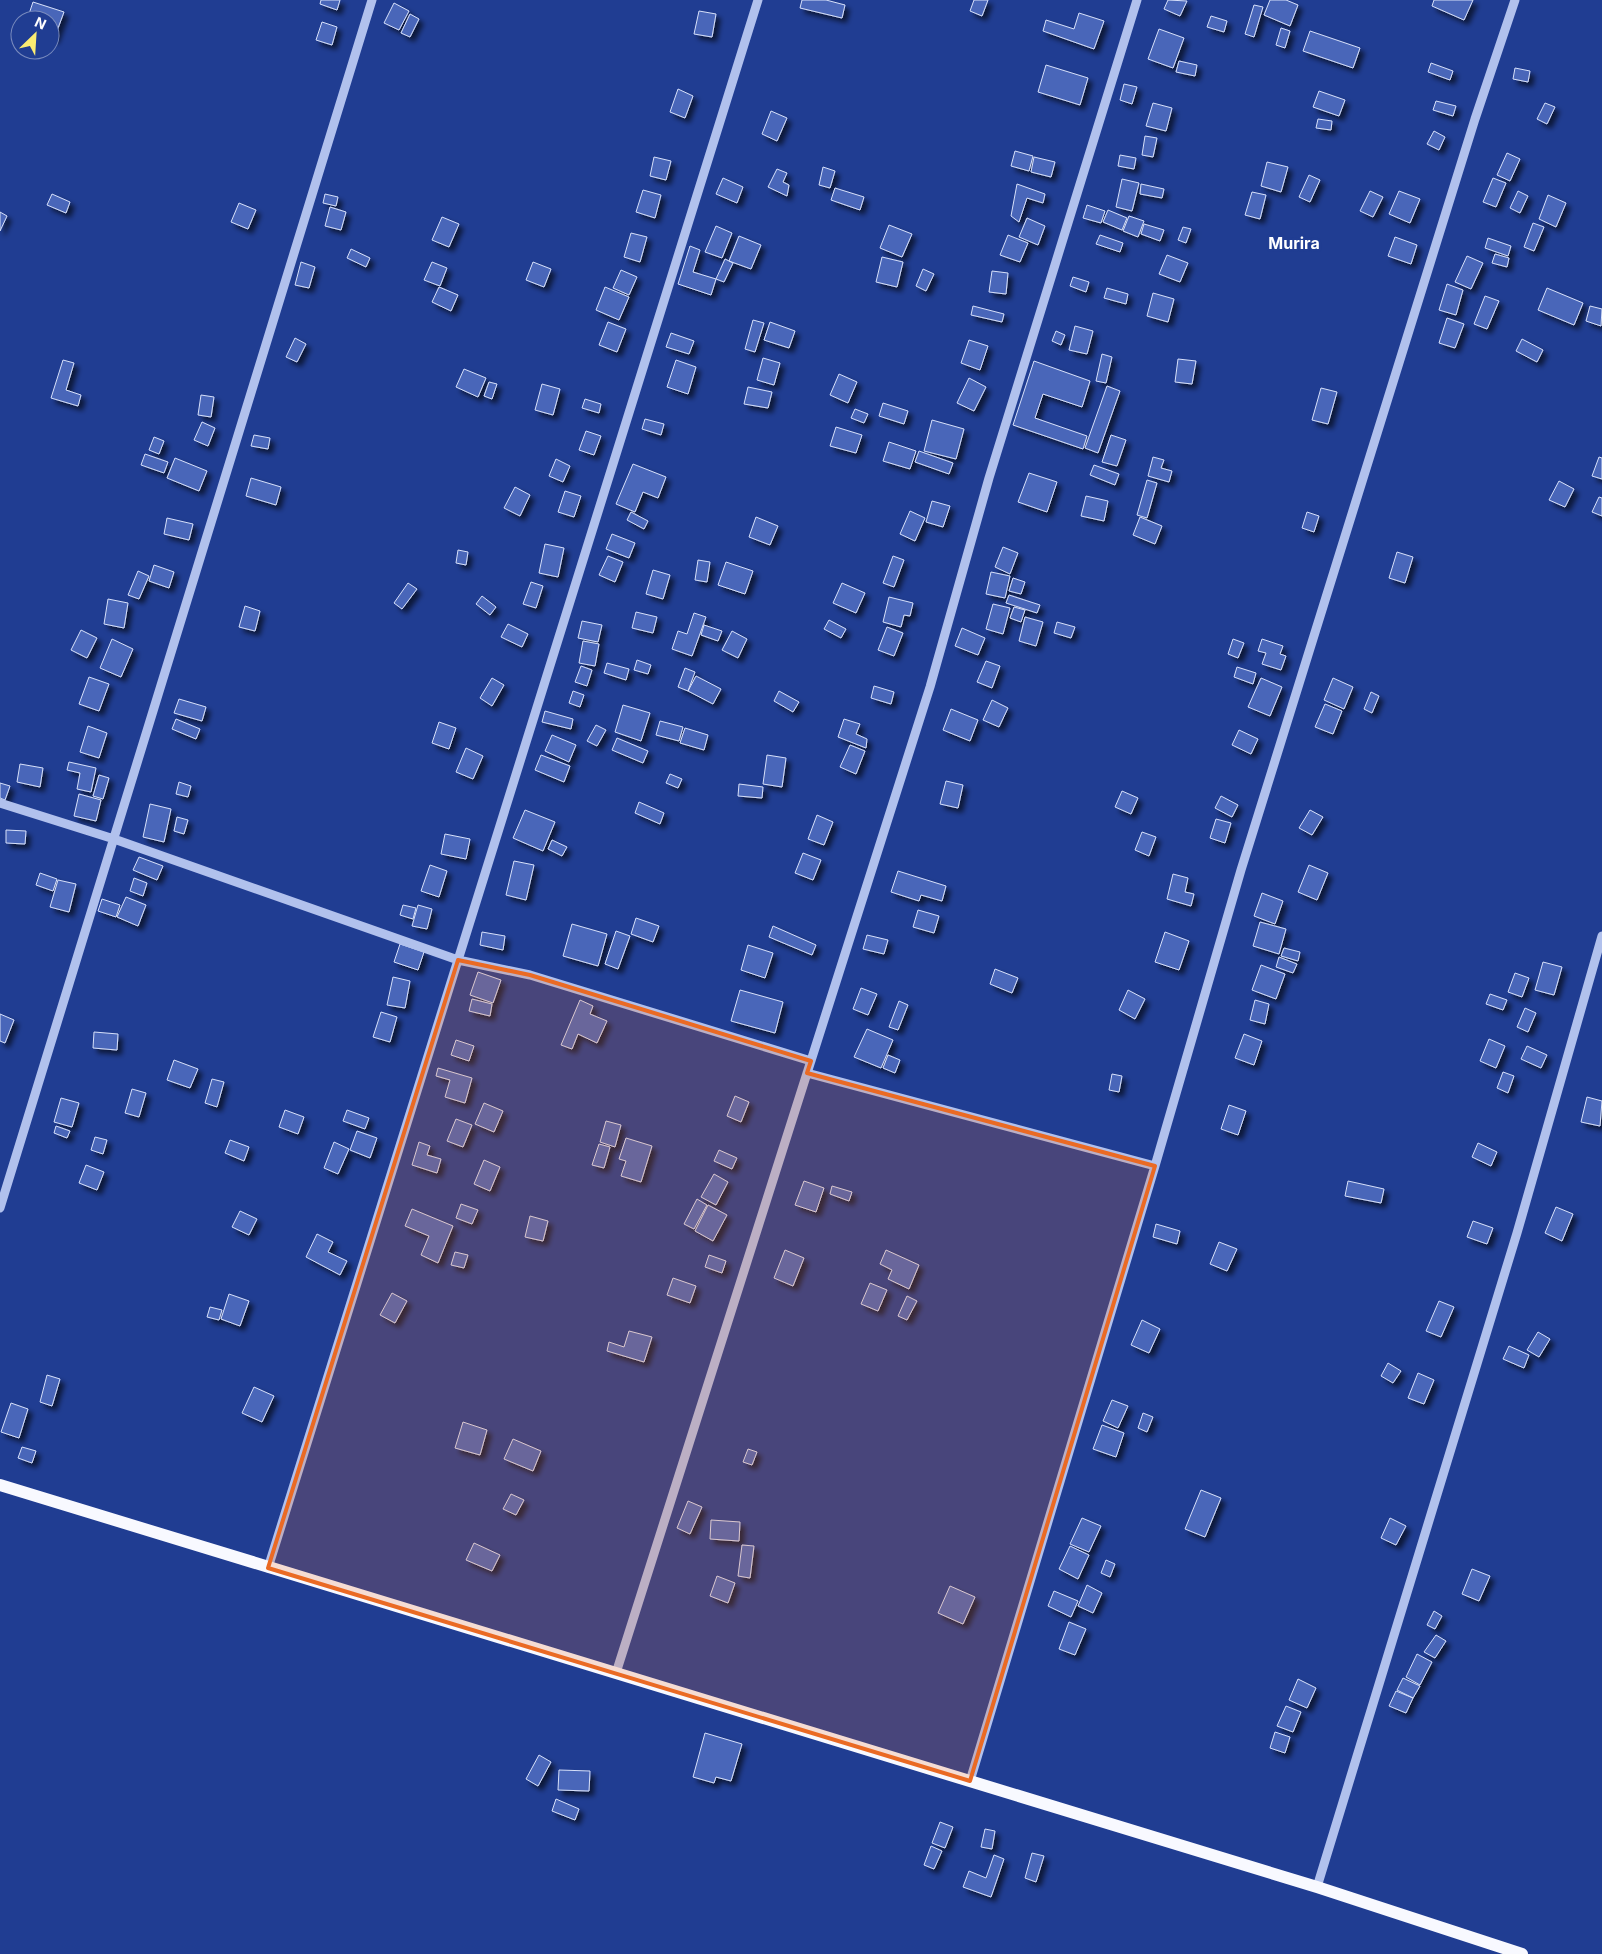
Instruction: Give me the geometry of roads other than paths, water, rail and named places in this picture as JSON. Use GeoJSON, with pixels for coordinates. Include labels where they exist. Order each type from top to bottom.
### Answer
{"type":"FeatureCollection","features":[{"type":"Feature","properties":{"kind":"main road"},"geometry":{"type":"LineString","coordinates":[[0,1485],[1317,1887],[1522,1954]]}},
{"type":"Feature","properties":{"kind":"street"},"geometry":{"type":"LineString","coordinates":[[0,1208],[372,0]]}},
{"type":"Feature","properties":{"kind":"street"},"geometry":{"type":"LineString","coordinates":[[268,1568],[758,0]]}},
{"type":"Feature","properties":{"kind":"street"},"geometry":{"type":"LineString","coordinates":[[616,1673],[930,687],[989,478],[1137,0]]}},
{"type":"Feature","properties":{"kind":"street"},"geometry":{"type":"LineString","coordinates":[[970,1781],[1155,1166],[1244,861],[1475,119],[1515,0]]}},
{"type":"Feature","properties":{"kind":"street"},"geometry":{"type":"LineString","coordinates":[[0,803],[114,839],[458,960],[530,975],[811,1061]]}},
{"type":"Feature","properties":{"kind":"street"},"geometry":{"type":"LineString","coordinates":[[1317,1887],[1517,1233],[1602,936]]}},
{"type":"Feature","properties":{"kind":"street"},"geometry":{"type":"LineString","coordinates":[[806,1073],[1155,1166]]}},
{"type":"Feature","properties":{"kind":"district","name":"Murira"},"geometry":{"type":"Point","coordinates":[1294,243]}}]}
